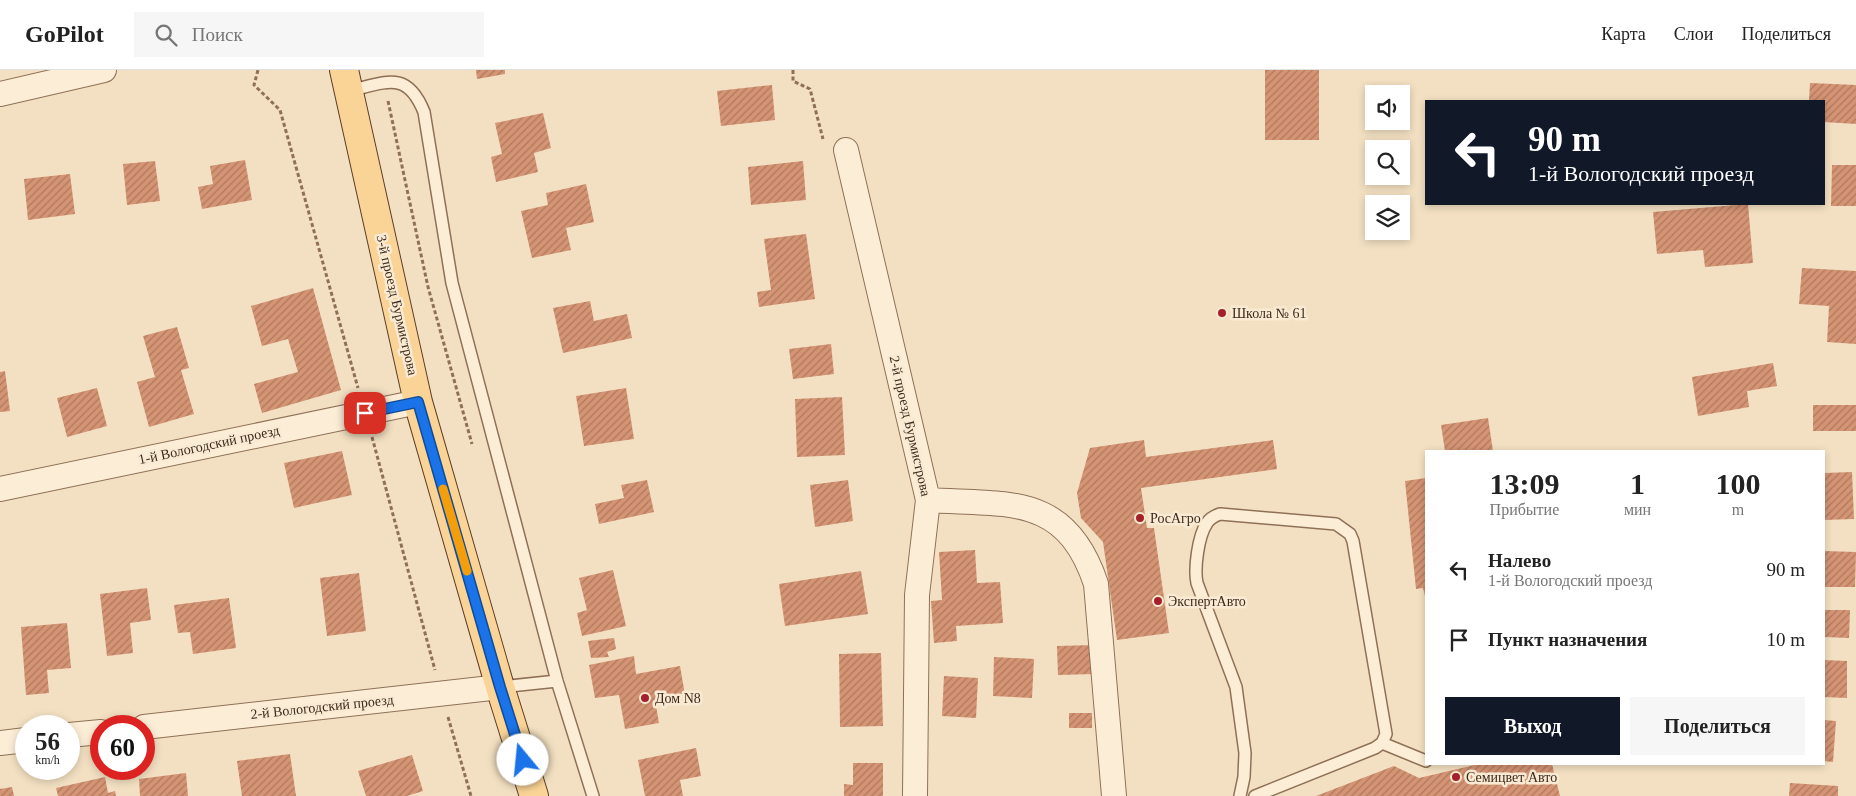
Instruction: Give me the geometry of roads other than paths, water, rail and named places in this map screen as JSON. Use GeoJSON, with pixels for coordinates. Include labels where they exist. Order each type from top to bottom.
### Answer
{"type":"FeatureCollection","features":[{"type":"Feature","properties":{"kind":"main road","name":"3-й проезд Бурмистрова"},"geometry":{"type":"LineString","coordinates":[[347,80],[418,402],[500,687],[534,796]]}},
{"type":"Feature","properties":{"kind":"street"},"geometry":{"type":"LineString","coordinates":[[0,94],[104,70]]}},
{"type":"Feature","properties":{"kind":"street","name":"2-й проезд Бурмистрова"},"geometry":{"type":"LineString","coordinates":[[846,150],[928,500],[917,595],[916,796]]}},
{"type":"Feature","properties":{"kind":"street","name":"1-й Вологодский проезд"},"geometry":{"type":"LineString","coordinates":[[0,489],[418,402]]}},
{"type":"Feature","properties":{"kind":"street"},"geometry":{"type":"LineString","coordinates":[[928,500],[1018,506],[1036,510],[1059,524],[1070,535],[1082,552],[1096,584],[1114,796]]}},
{"type":"Feature","properties":{"kind":"street","name":"2-й Вологодский проезд"},"geometry":{"type":"LineString","coordinates":[[155,726],[500,687]]}},
{"type":"Feature","properties":{"kind":"street"},"geometry":{"type":"LineString","coordinates":[[0,743],[15,741]]}},
{"type":"Feature","properties":{"kind":"lane"},"geometry":{"type":"LineString","coordinates":[[347,80],[398,80],[408,85],[417,97],[424,112],[448,269],[557,680],[592,796]]}},
{"type":"Feature","properties":{"kind":"lane"},"geometry":{"type":"LineString","coordinates":[[1240,796],[1244,777],[1245,753],[1236,687],[1195,574],[1204,529],[1213,516],[1220,514],[1336,524],[1350,534],[1353,541],[1386,725],[1386,734],[1382,742],[1375,748],[1256,796]]}},
{"type":"Feature","properties":{"kind":"lane"},"geometry":{"type":"LineString","coordinates":[[500,687],[557,680]]}},
{"type":"Feature","properties":{"kind":"lane"},"geometry":{"type":"LineString","coordinates":[[1382,742],[1425,761]]}},
{"type":"Feature","properties":{"kind":"place","name":"Школа № 61"},"geometry":{"type":"Point","coordinates":[1222,313]}},
{"type":"Feature","properties":{"kind":"place","name":"РосАгро"},"geometry":{"type":"Point","coordinates":[1140,518]}},
{"type":"Feature","properties":{"kind":"place","name":"ЭкспертАвто"},"geometry":{"type":"Point","coordinates":[1158,601]}},
{"type":"Feature","properties":{"kind":"place","name":"Дом N8"},"geometry":{"type":"Point","coordinates":[645,698]}},
{"type":"Feature","properties":{"kind":"place","name":"Семицвет Авто"},"geometry":{"type":"Point","coordinates":[1456,777]}}]}
